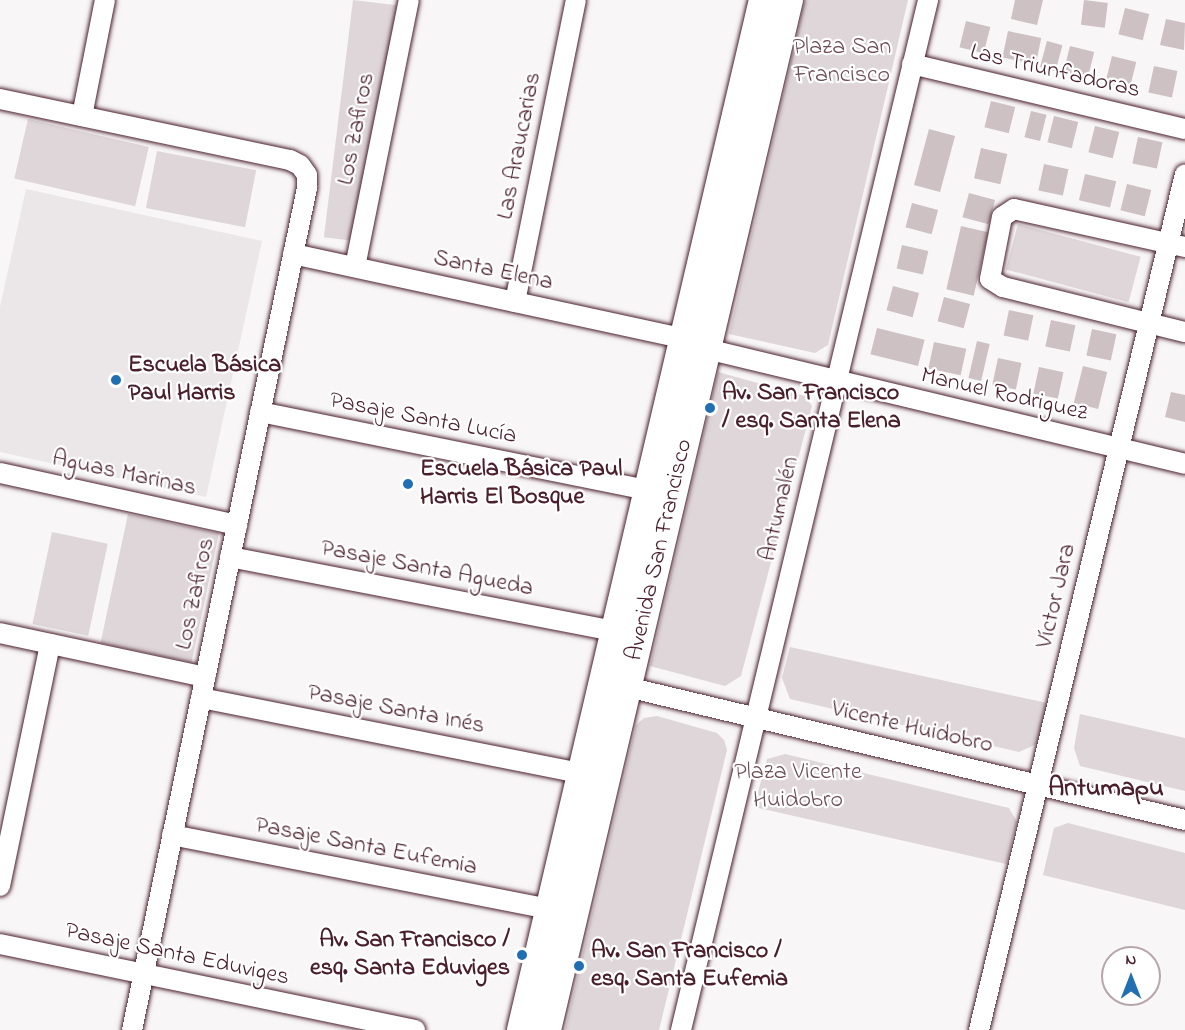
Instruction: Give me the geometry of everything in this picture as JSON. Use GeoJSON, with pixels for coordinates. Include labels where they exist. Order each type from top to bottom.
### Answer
{"type":"FeatureCollection","features":[{"type":"Feature","properties":{"kind":"main road","name":"Avenida San Francisco"},"geometry":{"type":"LineString","coordinates":[[547,1030],[627,687],[763,0]]}},
{"type":"Feature","properties":{"kind":"main road","name":"Avenida San Francisco"},"geometry":{"type":"LineString","coordinates":[[521,1030],[647,490],[695,344],[789,0]]}},
{"type":"Feature","properties":{"kind":"street"},"geometry":{"type":"LineString","coordinates":[[0,101],[82,116],[105,0]]}},
{"type":"Feature","properties":{"kind":"street","name":"Los Zafiros"},"geometry":{"type":"LineString","coordinates":[[355,267],[408,0]]}},
{"type":"Feature","properties":{"kind":"street","name":"Las Araucarias"},"geometry":{"type":"LineString","coordinates":[[515,302],[576,0]]}},
{"type":"Feature","properties":{"kind":"street","name":"Antumalén"},"geometry":{"type":"LineString","coordinates":[[681,1030],[928,0]]}},
{"type":"Feature","properties":{"kind":"street","name":"Las Triunfadoras"},"geometry":{"type":"LineString","coordinates":[[912,64],[1185,129]]}},
{"type":"Feature","properties":{"kind":"street","name":"Los Zafiros"},"geometry":{"type":"LineString","coordinates":[[82,116],[290,160],[304,170],[308,181],[132,1030]]}},
{"type":"Feature","properties":{"kind":"street","name":"Víctor Jara"},"geometry":{"type":"LineString","coordinates":[[979,1030],[1148,323],[1176,245],[1185,174]]}},
{"type":"Feature","properties":{"kind":"street"},"geometry":{"type":"LineString","coordinates":[[1176,245],[1014,209],[1002,217],[990,279],[1003,287],[1185,332]]}},
{"type":"Feature","properties":{"kind":"street","name":"Santa Elena"},"geometry":{"type":"LineString","coordinates":[[293,254],[695,344]]}},
{"type":"Feature","properties":{"kind":"street","name":"Manuel Rodriguez"},"geometry":{"type":"LineString","coordinates":[[695,344],[837,381],[1185,464]]}},
{"type":"Feature","properties":{"kind":"street","name":"Pasaje Santa Lucía"},"geometry":{"type":"LineString","coordinates":[[260,412],[647,490]]}},
{"type":"Feature","properties":{"kind":"street","name":"Aguas Marinas"},"geometry":{"type":"LineString","coordinates":[[0,474],[237,525]]}},
{"type":"Feature","properties":{"kind":"street","name":"Pasaje Santa Agueda"},"geometry":{"type":"LineString","coordinates":[[230,557],[614,631]]}},
{"type":"Feature","properties":{"kind":"street"},"geometry":{"type":"LineString","coordinates":[[0,633],[205,677]]}},
{"type":"Feature","properties":{"kind":"street"},"geometry":{"type":"LineString","coordinates":[[0,886],[50,644]]}},
{"type":"Feature","properties":{"kind":"street","name":"Vicente Huidobro"},"geometry":{"type":"LineString","coordinates":[[627,687],[1185,820]]}},
{"type":"Feature","properties":{"kind":"street","name":"Pasaje Santa Inés"},"geometry":{"type":"LineString","coordinates":[[201,698],[581,773]]}},
{"type":"Feature","properties":{"kind":"street","name":"Pasaje Santa Eufemia"},"geometry":{"type":"LineString","coordinates":[[172,835],[549,909]]}},
{"type":"Feature","properties":{"kind":"street","name":"Pasaje Santa Eduviges"},"geometry":{"type":"LineString","coordinates":[[0,945],[415,1030]]}},
{"type":"Feature","properties":{"kind":"shaded area","name":"Escuela Básica Paul Harris"},"geometry":{"type":"Polygon","coordinates":[[[26,189],[262,241],[206,497],[0,452],[0,307],[26,189]]]}},
{"type":"Feature","properties":{"kind":"green space"},"geometry":{"type":"Polygon","coordinates":[[[353,0],[399,6],[370,243],[324,237],[353,0]]]}},
{"type":"Feature","properties":{"kind":"green space","name":"Plaza San Francisco"},"geometry":{"type":"Polygon","coordinates":[[[805,0],[908,0],[828,345],[815,353],[729,334],[805,0]]]}},
{"type":"Feature","properties":{"kind":"green space"},"geometry":{"type":"Polygon","coordinates":[[[28,119],[149,147],[135,206],[14,178],[28,119]]]}},
{"type":"Feature","properties":{"kind":"green space"},"geometry":{"type":"Polygon","coordinates":[[[157,151],[256,170],[245,227],[146,208],[157,151]]]}},
{"type":"Feature","properties":{"kind":"green space"},"geometry":{"type":"Polygon","coordinates":[[[1018,224],[1141,257],[1129,302],[1006,269],[1018,224]]]}},
{"type":"Feature","properties":{"kind":"green space"},"geometry":{"type":"Polygon","coordinates":[[[718,372],[805,396],[812,406],[741,676],[725,686],[650,666],[718,372]]]}},
{"type":"Feature","properties":{"kind":"green space"},"geometry":{"type":"Polygon","coordinates":[[[128,514],[219,533],[192,662],[101,643],[128,514]]]}},
{"type":"Feature","properties":{"kind":"green space"},"geometry":{"type":"Polygon","coordinates":[[[52,532],[108,544],[88,636],[32,624],[52,532]]]}},
{"type":"Feature","properties":{"kind":"green space","name":"Plaza Vicente Huidobro"},"geometry":{"type":"Polygon","coordinates":[[[790,647],[1047,703],[1037,744],[1019,752],[790,699],[782,678],[790,647]]]}},
{"type":"Feature","properties":{"kind":"green space"},"geometry":{"type":"Polygon","coordinates":[[[1080,714],[1185,738],[1185,791],[1080,766],[1074,748],[1080,714]]]}},
{"type":"Feature","properties":{"kind":"green space"},"geometry":{"type":"Polygon","coordinates":[[[657,716],[717,733],[724,740],[727,750],[659,1030],[565,1030],[636,725],[644,718],[657,716]]]}},
{"type":"Feature","properties":{"kind":"green space","name":"Plaza Vicente Huidobro"},"geometry":{"type":"Polygon","coordinates":[[[785,754],[1009,808],[1017,822],[1006,864],[754,807],[767,759],[785,754]]]}},
{"type":"Feature","properties":{"kind":"green space"},"geometry":{"type":"Polygon","coordinates":[[[1068,823],[1185,853],[1185,910],[1043,875],[1054,828],[1068,823]]]}},
{"type":"Feature","properties":{"kind":"building"},"geometry":{"type":"Polygon","coordinates":[[[1015,0],[1043,0],[1037,25],[1011,19],[1015,0]]]}},
{"type":"Feature","properties":{"kind":"building"},"geometry":{"type":"Polygon","coordinates":[[[1084,0],[1108,3],[1105,28],[1081,25],[1084,0]]]}},
{"type":"Feature","properties":{"kind":"building"},"geometry":{"type":"Polygon","coordinates":[[[1125,8],[1149,14],[1143,40],[1118,34],[1125,8]]]}},
{"type":"Feature","properties":{"kind":"building"},"geometry":{"type":"Polygon","coordinates":[[[1166,19],[1185,23],[1184,50],[1160,45],[1166,19]]]}},
{"type":"Feature","properties":{"kind":"building"},"geometry":{"type":"Polygon","coordinates":[[[966,21],[990,27],[984,53],[959,47],[966,21]]]}},
{"type":"Feature","properties":{"kind":"building"},"geometry":{"type":"Polygon","coordinates":[[[1008,31],[1041,38],[1036,64],[1002,57],[1008,31]]]}},
{"type":"Feature","properties":{"kind":"building"},"geometry":{"type":"Polygon","coordinates":[[[1047,41],[1062,45],[1055,71],[1040,67],[1047,41]]]}},
{"type":"Feature","properties":{"kind":"building"},"geometry":{"type":"Polygon","coordinates":[[[1070,46],[1094,52],[1088,78],[1063,72],[1070,46]]]}},
{"type":"Feature","properties":{"kind":"building"},"geometry":{"type":"Polygon","coordinates":[[[1112,56],[1136,62],[1130,88],[1105,82],[1112,56]]]}},
{"type":"Feature","properties":{"kind":"building"},"geometry":{"type":"Polygon","coordinates":[[[1154,66],[1177,71],[1172,97],[1148,92],[1154,66]]]}},
{"type":"Feature","properties":{"kind":"building"},"geometry":{"type":"Polygon","coordinates":[[[991,101],[1015,107],[1009,133],[984,127],[991,101]]]}},
{"type":"Feature","properties":{"kind":"building"},"geometry":{"type":"Polygon","coordinates":[[[1031,111],[1047,115],[1040,141],[1024,137],[1031,111]]]}},
{"type":"Feature","properties":{"kind":"building"},"geometry":{"type":"Polygon","coordinates":[[[1054,116],[1078,122],[1072,148],[1047,142],[1054,116]]]}},
{"type":"Feature","properties":{"kind":"building"},"geometry":{"type":"Polygon","coordinates":[[[1095,126],[1119,132],[1113,158],[1088,152],[1095,126]]]}},
{"type":"Feature","properties":{"kind":"building"},"geometry":{"type":"Polygon","coordinates":[[[929,129],[955,136],[940,192],[914,185],[929,129]]]}},
{"type":"Feature","properties":{"kind":"building"},"geometry":{"type":"Polygon","coordinates":[[[1138,137],[1162,142],[1157,169],[1132,163],[1138,137]]]}},
{"type":"Feature","properties":{"kind":"building"},"geometry":{"type":"Polygon","coordinates":[[[981,148],[1007,154],[1000,184],[974,178],[981,148]]]}},
{"type":"Feature","properties":{"kind":"building"},"geometry":{"type":"Polygon","coordinates":[[[1044,164],[1068,169],[1063,196],[1038,190],[1044,164]]]}},
{"type":"Feature","properties":{"kind":"building"},"geometry":{"type":"Polygon","coordinates":[[[1085,174],[1116,181],[1110,208],[1079,200],[1085,174]]]}},
{"type":"Feature","properties":{"kind":"building"},"geometry":{"type":"Polygon","coordinates":[[[1127,184],[1151,190],[1145,216],[1120,210],[1127,184]]]}},
{"type":"Feature","properties":{"kind":"building"},"geometry":{"type":"Polygon","coordinates":[[[969,193],[995,200],[989,224],[963,217],[969,193]]]}},
{"type":"Feature","properties":{"kind":"building"},"geometry":{"type":"Polygon","coordinates":[[[912,203],[938,210],[932,234],[906,227],[912,203]]]}},
{"type":"Feature","properties":{"kind":"building"},"geometry":{"type":"Polygon","coordinates":[[[961,226],[988,232],[974,296],[946,289],[961,226]]]}},
{"type":"Feature","properties":{"kind":"building"},"geometry":{"type":"Polygon","coordinates":[[[902,245],[928,251],[923,274],[897,268],[902,245]]]}},
{"type":"Feature","properties":{"kind":"building"},"geometry":{"type":"Polygon","coordinates":[[[893,286],[919,293],[913,317],[887,310],[893,286]]]}},
{"type":"Feature","properties":{"kind":"building"},"geometry":{"type":"Polygon","coordinates":[[[944,297],[970,304],[964,328],[938,321],[944,297]]]}},
{"type":"Feature","properties":{"kind":"building"},"geometry":{"type":"Polygon","coordinates":[[[1009,310],[1033,315],[1028,341],[1004,335],[1009,310]]]}},
{"type":"Feature","properties":{"kind":"building"},"geometry":{"type":"Polygon","coordinates":[[[1051,320],[1075,325],[1070,352],[1045,346],[1051,320]]]}},
{"type":"Feature","properties":{"kind":"building"},"geometry":{"type":"Polygon","coordinates":[[[877,328],[925,340],[918,366],[870,354],[877,328]]]}},
{"type":"Feature","properties":{"kind":"building"},"geometry":{"type":"Polygon","coordinates":[[[1092,329],[1116,334],[1111,361],[1086,355],[1092,329]]]}},
{"type":"Feature","properties":{"kind":"building"},"geometry":{"type":"Polygon","coordinates":[[[977,341],[990,344],[981,381],[968,378],[977,341]]]}},
{"type":"Feature","properties":{"kind":"building"},"geometry":{"type":"Polygon","coordinates":[[[934,342],[966,349],[961,375],[928,368],[934,342]]]}},
{"type":"Feature","properties":{"kind":"building"},"geometry":{"type":"Polygon","coordinates":[[[998,358],[1021,363],[1016,389],[992,384],[998,358]]]}},
{"type":"Feature","properties":{"kind":"building"},"geometry":{"type":"Polygon","coordinates":[[[1083,366],[1107,372],[1098,409],[1074,403],[1083,366]]]}},
{"type":"Feature","properties":{"kind":"building"},"geometry":{"type":"Polygon","coordinates":[[[1039,367],[1063,372],[1058,399],[1033,393],[1039,367]]]}},
{"type":"Feature","properties":{"kind":"building"},"geometry":{"type":"Polygon","coordinates":[[[1171,392],[1185,395],[1185,422],[1165,417],[1171,392]]]}},
{"type":"Feature","properties":{"kind":"place","name":"Escuela Básica Paul Harris"},"geometry":{"type":"Point","coordinates":[116,380]}},
{"type":"Feature","properties":{"kind":"place","name":"Av. San Francisco / esq. Santa Elena"},"geometry":{"type":"Point","coordinates":[710,408]}},
{"type":"Feature","properties":{"kind":"place","name":"Escuela Básica Paul Harris El Bosque"},"geometry":{"type":"Point","coordinates":[408,484]}},
{"type":"Feature","properties":{"kind":"place","name":"Av. San Francisco / esq. Santa Eduviges"},"geometry":{"type":"Point","coordinates":[522,955]}},
{"type":"Feature","properties":{"kind":"place","name":"Av. San Francisco / esq. Santa Eufemia"},"geometry":{"type":"Point","coordinates":[579,966]}},
{"type":"Feature","properties":{"kind":"district","name":"Antumapu"},"geometry":{"type":"Point","coordinates":[1106,790]}}]}
